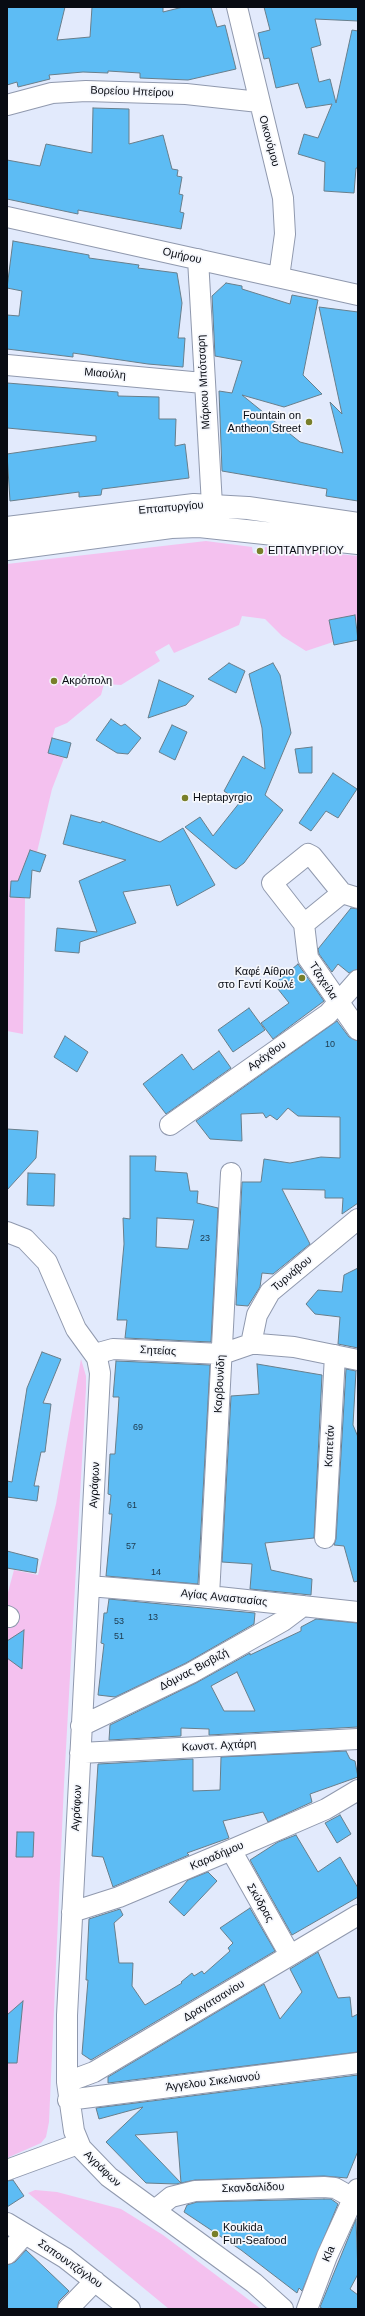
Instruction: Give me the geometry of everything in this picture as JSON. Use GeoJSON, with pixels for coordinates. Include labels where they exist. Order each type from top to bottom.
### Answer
{"type":"FeatureCollection","features":[{"type":"Feature","properties":{"kind":"main road","name":"Επταπυργίου"},"geometry":{"type":"LineString","coordinates":[[7,528],[177,506],[212,505],[248,508],[358,524]]}},
{"type":"Feature","properties":{"kind":"main road","name":"Επταπυργίου"},"geometry":{"type":"LineString","coordinates":[[7,549],[192,526],[219,527],[358,543]]}},
{"type":"Feature","properties":{"kind":"street","name":"Οικονόμου"},"geometry":{"type":"LineString","coordinates":[[237,7],[284,205],[285,234],[279,277]]}},
{"type":"Feature","properties":{"kind":"street","name":"Βορείου Ηπείρου"},"geometry":{"type":"LineString","coordinates":[[7,105],[52,94],[86,90],[186,94],[259,102]]}},
{"type":"Feature","properties":{"kind":"street","name":"Ομήρου"},"geometry":{"type":"LineString","coordinates":[[7,217],[358,295]]}},
{"type":"Feature","properties":{"kind":"street","name":"Μάρκου Μπότσαρη"},"geometry":{"type":"LineString","coordinates":[[198,259],[203,383],[212,505]]}},
{"type":"Feature","properties":{"kind":"street","name":"Μιαούλη"},"geometry":{"type":"LineString","coordinates":[[7,365],[203,383]]}},
{"type":"Feature","properties":{"kind":"street"},"geometry":{"type":"LineString","coordinates":[[308,854],[312,856],[350,896],[304,924],[272,883],[308,854]]}},
{"type":"Feature","properties":{"kind":"street","name":"Τζαχείλα"},"geometry":{"type":"LineString","coordinates":[[304,924],[308,958],[338,1004],[358,1030]]}},
{"type":"Feature","properties":{"kind":"street","name":"Αράχθου"},"geometry":{"type":"LineString","coordinates":[[170,1125],[328,1014],[358,980]]}},
{"type":"Feature","properties":{"kind":"street","name":"Καρβουνίδη"},"geometry":{"type":"LineString","coordinates":[[209,1596],[231,1173]]}},
{"type":"Feature","properties":{"kind":"street","name":"Τυρνάβου"},"geometry":{"type":"LineString","coordinates":[[251,1344],[257,1315],[266,1297],[358,1219]]}},
{"type":"Feature","properties":{"kind":"street","name":"Αγράφων"},"geometry":{"type":"LineString","coordinates":[[13,1234],[36,1248],[47,1262],[76,1329],[95,1354],[100,1367],[67,2015],[68,2091],[74,2131],[78,2144],[109,2177],[254,2283],[283,2309]]}},
{"type":"Feature","properties":{"kind":"street"},"geometry":{"type":"LineString","coordinates":[[222,1354],[251,1344],[294,1347],[358,1360]]}},
{"type":"Feature","properties":{"kind":"street","name":"Σητείας"},"geometry":{"type":"LineString","coordinates":[[95,1354],[113,1349],[222,1354]]}},
{"type":"Feature","properties":{"kind":"street","name":"Καπετάν"},"geometry":{"type":"LineString","coordinates":[[326,1538],[335,1355]]}},
{"type":"Feature","properties":{"kind":"street","name":"Αγίας Αναστασίας"},"geometry":{"type":"LineString","coordinates":[[89,1586],[209,1596],[358,1612]]}},
{"type":"Feature","properties":{"kind":"street","name":"Δόμνας Βισβιζή"},"geometry":{"type":"LineString","coordinates":[[81,1726],[191,1673],[283,1621],[303,1606]]}},
{"type":"Feature","properties":{"kind":"street","name":"Κωνστ. Αχτάρη"},"geometry":{"type":"LineString","coordinates":[[80,1753],[358,1739]]}},
{"type":"Feature","properties":{"kind":"street","name":"Καραδήμου"},"geometry":{"type":"LineString","coordinates":[[72,1912],[119,1897],[231,1850],[326,1809],[358,1790]]}},
{"type":"Feature","properties":{"kind":"street","name":"Σκύδρας"},"geometry":{"type":"LineString","coordinates":[[231,1850],[290,1955]]}},
{"type":"Feature","properties":{"kind":"street","name":"Δραγατσανίου"},"geometry":{"type":"LineString","coordinates":[[68,2091],[94,2072],[358,1915]]}},
{"type":"Feature","properties":{"kind":"street","name":"Άγγελου Σικελιανού"},"geometry":{"type":"LineString","coordinates":[[68,2091],[358,2063]]}},
{"type":"Feature","properties":{"kind":"street"},"geometry":{"type":"LineString","coordinates":[[7,2170],[78,2144]]}},
{"type":"Feature","properties":{"kind":"street","name":"Σκανδαλίδου"},"geometry":{"type":"LineString","coordinates":[[155,2210],[164,2201],[180,2194],[210,2190],[329,2187],[338,2189],[356,2197]]}},
{"type":"Feature","properties":{"kind":"street","name":"Kla"},"geometry":{"type":"LineString","coordinates":[[307,2309],[327,2256],[356,2197]]}},
{"type":"Feature","properties":{"kind":"street","name":"Σαπουντζόγλου"},"geometry":{"type":"LineString","coordinates":[[7,2223],[54,2250],[130,2309]]}},
{"type":"Feature","properties":{"kind":"street"},"geometry":{"type":"LineString","coordinates":[[7,2254],[25,2234]]}},
{"type":"Feature","properties":{"kind":"street"},"geometry":{"type":"LineString","coordinates":[[68,2309],[95,2281]]}},
{"type":"Feature","properties":{"kind":"shaded area"},"geometry":{"type":"Polygon","coordinates":[[[206,541],[252,547],[253,553],[264,555],[265,547],[358,556],[358,628],[355,615],[329,620],[333,642],[306,651],[282,636],[265,619],[242,616],[239,625],[174,653],[169,644],[155,652],[160,661],[121,685],[104,684],[101,695],[67,723],[55,728],[48,753],[64,758],[52,789],[37,852],[30,850],[24,867],[27,882],[11,881],[10,897],[25,898],[23,1034],[7,1031],[7,564],[206,541]]]}},
{"type":"Feature","properties":{"kind":"shaded area"},"geometry":{"type":"Polygon","coordinates":[[[81,1359],[86,1376],[86,1388],[64,1784],[49,2122],[46,2137],[41,2143],[7,2158],[7,1627],[12,1627],[16,1611],[7,1613],[7,1596],[14,1570],[38,1575],[56,1504],[81,1359]]]}},
{"type":"Feature","properties":{"kind":"shaded area"},"geometry":{"type":"Polygon","coordinates":[[[35,2190],[57,2192],[121,2209],[163,2235],[261,2309],[169,2309],[28,2193],[35,2190]]]}},
{"type":"Feature","properties":{"kind":"building"},"geometry":{"type":"Polygon","coordinates":[[[7,7],[65,7],[57,40],[90,37],[92,7],[163,7],[163,12],[183,7],[211,7],[217,27],[225,25],[236,69],[188,80],[140,78],[140,73],[108,71],[108,73],[83,72],[49,75],[50,79],[18,87],[17,82],[7,85],[7,7]]]}},
{"type":"Feature","properties":{"kind":"building"},"geometry":{"type":"Polygon","coordinates":[[[264,7],[358,7],[358,21],[315,19],[321,45],[311,48],[319,82],[330,79],[336,103],[352,30],[358,31],[358,168],[356,168],[354,193],[324,191],[325,162],[298,154],[304,134],[318,138],[332,104],[306,108],[298,83],[276,88],[269,58],[264,59],[258,33],[270,30],[264,7]]]}},
{"type":"Feature","properties":{"kind":"building"},"geometry":{"type":"Polygon","coordinates":[[[93,108],[129,109],[129,144],[163,135],[172,169],[178,170],[177,176],[182,177],[179,194],[183,195],[180,212],[184,213],[181,229],[78,210],[78,214],[7,199],[7,160],[40,166],[46,144],[92,153],[93,108]]]}},
{"type":"Feature","properties":{"kind":"building"},"geometry":{"type":"Polygon","coordinates":[[[13,241],[89,255],[89,258],[139,265],[138,268],[177,273],[182,303],[178,338],[185,338],[183,367],[148,364],[73,353],[73,357],[7,349],[7,315],[19,316],[22,291],[7,288],[13,241]]]}},
{"type":"Feature","properties":{"kind":"building"},"geometry":{"type":"Polygon","coordinates":[[[226,283],[242,286],[242,289],[290,304],[292,295],[318,300],[303,375],[322,394],[284,407],[242,395],[300,442],[343,453],[330,402],[342,414],[319,307],[358,312],[358,501],[326,496],[327,489],[222,471],[219,391],[232,393],[242,361],[215,356],[212,296],[226,283]]]}},
{"type":"Feature","properties":{"kind":"building"},"geometry":{"type":"Polygon","coordinates":[[[7,383],[118,392],[118,396],[159,397],[159,419],[176,419],[175,446],[185,444],[189,478],[102,489],[101,495],[79,497],[79,492],[10,501],[7,454],[96,441],[96,436],[7,428],[7,383]]]}},
{"type":"Feature","properties":{"kind":"building"},"geometry":{"type":"Polygon","coordinates":[[[355,615],[358,640],[334,645],[329,620],[355,615]]]}},
{"type":"Feature","properties":{"kind":"building"},"geometry":{"type":"Polygon","coordinates":[[[229,663],[245,671],[236,693],[208,679],[229,663]]]}},
{"type":"Feature","properties":{"kind":"building"},"geometry":{"type":"Polygon","coordinates":[[[273,663],[280,675],[291,733],[265,795],[283,810],[244,863],[236,869],[185,827],[200,817],[213,836],[240,802],[224,791],[243,756],[265,769],[262,728],[249,674],[273,663]]]}},
{"type":"Feature","properties":{"kind":"building"},"geometry":{"type":"Polygon","coordinates":[[[159,680],[194,696],[186,705],[148,718],[159,680]]]}},
{"type":"Feature","properties":{"kind":"building"},"geometry":{"type":"Polygon","coordinates":[[[111,719],[121,726],[125,724],[141,738],[128,754],[117,753],[96,740],[111,719]]]}},
{"type":"Feature","properties":{"kind":"building"},"geometry":{"type":"Polygon","coordinates":[[[172,725],[187,732],[175,760],[159,752],[172,725]]]}},
{"type":"Feature","properties":{"kind":"building"},"geometry":{"type":"Polygon","coordinates":[[[52,738],[71,743],[67,758],[48,753],[52,738]]]}},
{"type":"Feature","properties":{"kind":"building"},"geometry":{"type":"Polygon","coordinates":[[[312,747],[312,773],[299,773],[295,749],[312,747]]]}},
{"type":"Feature","properties":{"kind":"building"},"geometry":{"type":"Polygon","coordinates":[[[333,773],[357,789],[338,818],[326,811],[311,831],[299,823],[333,773]]]}},
{"type":"Feature","properties":{"kind":"building"},"geometry":{"type":"Polygon","coordinates":[[[71,815],[101,823],[102,821],[160,842],[183,828],[215,885],[177,906],[170,885],[123,892],[136,923],[80,942],[79,953],[55,951],[57,928],[97,932],[79,881],[126,860],[63,844],[71,815]]]}},
{"type":"Feature","properties":{"kind":"building"},"geometry":{"type":"Polygon","coordinates":[[[30,850],[46,855],[40,872],[32,870],[30,898],[10,897],[11,881],[18,881],[30,850]]]}},
{"type":"Feature","properties":{"kind":"building"},"geometry":{"type":"Polygon","coordinates":[[[351,908],[358,909],[358,969],[349,973],[338,964],[332,972],[319,954],[318,949],[351,908]]]}},
{"type":"Feature","properties":{"kind":"building"},"geometry":{"type":"Polygon","coordinates":[[[298,964],[324,1001],[273,1039],[261,1023],[289,1003],[274,984],[298,964]]]}},
{"type":"Feature","properties":{"kind":"building"},"geometry":{"type":"Polygon","coordinates":[[[249,1008],[265,1030],[233,1052],[218,1030],[249,1008]]]}},
{"type":"Feature","properties":{"kind":"building"},"geometry":{"type":"Polygon","coordinates":[[[337,1021],[349,1037],[358,1041],[358,1203],[342,1214],[343,1198],[325,1198],[325,1190],[282,1189],[310,1244],[273,1274],[262,1273],[260,1287],[248,1306],[236,1305],[242,1182],[261,1182],[264,1159],[290,1163],[321,1157],[340,1158],[340,1117],[298,1116],[288,1108],[277,1120],[270,1115],[266,1118],[263,1113],[241,1114],[242,1141],[210,1139],[196,1121],[337,1021]]]}},
{"type":"Feature","properties":{"kind":"building"},"geometry":{"type":"Polygon","coordinates":[[[65,1036],[88,1052],[77,1072],[54,1057],[65,1036]]]}},
{"type":"Feature","properties":{"kind":"building"},"geometry":{"type":"Polygon","coordinates":[[[219,1051],[231,1068],[166,1114],[143,1084],[182,1054],[193,1070],[219,1051]]]}},
{"type":"Feature","properties":{"kind":"building"},"geometry":{"type":"Polygon","coordinates":[[[7,1129],[38,1131],[36,1158],[7,1190],[7,1129]]]}},
{"type":"Feature","properties":{"kind":"building"},"geometry":{"type":"Polygon","coordinates":[[[130,1156],[156,1156],[155,1171],[187,1173],[190,1191],[198,1191],[197,1203],[218,1208],[211,1342],[125,1338],[127,1320],[117,1320],[124,1244],[123,1218],[130,1219],[130,1156]],[[157,1218],[156,1247],[188,1249],[194,1220],[157,1218]]]}},
{"type":"Feature","properties":{"kind":"building"},"geometry":{"type":"Polygon","coordinates":[[[28,1173],[55,1174],[54,1206],[27,1205],[28,1173]]]}},
{"type":"Feature","properties":{"kind":"building"},"geometry":{"type":"Polygon","coordinates":[[[358,1268],[358,1348],[338,1344],[340,1317],[315,1314],[306,1304],[318,1290],[342,1292],[344,1275],[358,1268]]]}},
{"type":"Feature","properties":{"kind":"building"},"geometry":{"type":"Polygon","coordinates":[[[42,1352],[61,1359],[43,1403],[51,1404],[45,1452],[41,1452],[34,1486],[39,1486],[37,1501],[7,1497],[7,1481],[12,1482],[27,1388],[42,1352]]]}},
{"type":"Feature","properties":{"kind":"building"},"geometry":{"type":"Polygon","coordinates":[[[116,1361],[210,1365],[198,1584],[106,1576],[112,1514],[109,1514],[111,1495],[108,1494],[110,1454],[115,1454],[119,1397],[113,1397],[116,1361]]]}},
{"type":"Feature","properties":{"kind":"building"},"geometry":{"type":"Polygon","coordinates":[[[257,1364],[322,1375],[314,1538],[265,1543],[271,1570],[312,1579],[311,1595],[250,1589],[252,1564],[222,1562],[231,1396],[259,1394],[257,1364]]]}},
{"type":"Feature","properties":{"kind":"building"},"geometry":{"type":"Polygon","coordinates":[[[346,1369],[356,1371],[353,1425],[358,1437],[358,1581],[354,1582],[344,1546],[334,1545],[336,1539],[346,1369]]]}},
{"type":"Feature","properties":{"kind":"building"},"geometry":{"type":"Polygon","coordinates":[[[7,1551],[38,1559],[36,1573],[7,1568],[7,1551]]]}},
{"type":"Feature","properties":{"kind":"building"},"geometry":{"type":"Polygon","coordinates":[[[109,1599],[255,1613],[254,1624],[186,1663],[115,1697],[98,1695],[104,1644],[101,1643],[104,1613],[107,1613],[109,1599]]]}},
{"type":"Feature","properties":{"kind":"building"},"geometry":{"type":"Polygon","coordinates":[[[316,1619],[358,1623],[358,1727],[209,1735],[209,1729],[181,1728],[181,1736],[109,1740],[110,1725],[196,1683],[250,1653],[250,1655],[301,1631],[301,1627],[316,1619]],[[237,1672],[211,1686],[224,1711],[255,1711],[237,1672]]]}},
{"type":"Feature","properties":{"kind":"building"},"geometry":{"type":"Polygon","coordinates":[[[24,1630],[22,1669],[7,1658],[7,1641],[24,1630]]]}},
{"type":"Feature","properties":{"kind":"building"},"geometry":{"type":"Polygon","coordinates":[[[346,1751],[350,1759],[355,1761],[358,1777],[310,1794],[312,1802],[268,1822],[263,1812],[223,1821],[229,1838],[187,1853],[189,1855],[113,1887],[103,1857],[92,1856],[98,1764],[193,1759],[193,1791],[220,1790],[221,1757],[346,1751]]]}},
{"type":"Feature","properties":{"kind":"building"},"geometry":{"type":"Polygon","coordinates":[[[340,1815],[351,1834],[337,1843],[325,1823],[340,1815]]]}},
{"type":"Feature","properties":{"kind":"building"},"geometry":{"type":"Polygon","coordinates":[[[17,1832],[34,1832],[33,1857],[16,1857],[17,1832]]]}},
{"type":"Feature","properties":{"kind":"building"},"geometry":{"type":"Polygon","coordinates":[[[296,1835],[318,1872],[340,1857],[358,1888],[358,1897],[292,1935],[250,1860],[278,1842],[296,1835]]]}},
{"type":"Feature","properties":{"kind":"building"},"geometry":{"type":"Polygon","coordinates":[[[208,1872],[217,1881],[184,1916],[169,1902],[188,1880],[208,1872]]]}},
{"type":"Feature","properties":{"kind":"building"},"geometry":{"type":"Polygon","coordinates":[[[250,1908],[275,1951],[91,2060],[82,2054],[88,1980],[86,1980],[89,1919],[120,1909],[123,1915],[114,1923],[119,1963],[133,1963],[132,1986],[145,2005],[182,1983],[181,1982],[192,1973],[194,1976],[202,1971],[204,1974],[230,1951],[228,1948],[233,1943],[220,1928],[250,1908]]]}},
{"type":"Feature","properties":{"kind":"building"},"geometry":{"type":"Polygon","coordinates":[[[318,1952],[338,1998],[350,1997],[352,2017],[358,2014],[358,2052],[108,2083],[108,2077],[264,1984],[280,2019],[302,1992],[290,1969],[318,1952]]]}},
{"type":"Feature","properties":{"kind":"building"},"geometry":{"type":"Polygon","coordinates":[[[23,2001],[17,2063],[7,2063],[7,2015],[23,2001]]]}},
{"type":"Feature","properties":{"kind":"building"},"geometry":{"type":"Polygon","coordinates":[[[358,2075],[358,2151],[347,2178],[324,2176],[195,2180],[181,2183],[176,2184],[146,2183],[106,2142],[143,2107],[99,2119],[96,2108],[358,2075]],[[177,2132],[135,2135],[181,2183],[177,2132]]]}},
{"type":"Feature","properties":{"kind":"building"},"geometry":{"type":"Polygon","coordinates":[[[13,2180],[24,2196],[7,2207],[7,2181],[13,2180]]]}},
{"type":"Feature","properties":{"kind":"building"},"geometry":{"type":"Polygon","coordinates":[[[331,2199],[338,2204],[302,2291],[299,2288],[297,2293],[241,2250],[184,2212],[187,2205],[197,2202],[331,2199]]]}},
{"type":"Feature","properties":{"kind":"building"},"geometry":{"type":"Polygon","coordinates":[[[356,2219],[358,2274],[350,2289],[358,2295],[358,2309],[323,2309],[320,2307],[356,2219]]]}},
{"type":"Feature","properties":{"kind":"building"},"geometry":{"type":"Polygon","coordinates":[[[26,2250],[69,2291],[59,2301],[57,2309],[7,2309],[7,2265],[15,2262],[26,2250]]]}},
{"type":"Feature","properties":{"kind":"place","name":"Fountain on Antheon Street"},"geometry":{"type":"Point","coordinates":[309,422]}},
{"type":"Feature","properties":{"kind":"place","name":"ΕΠΤΑΠΥΡΓΙΟΥ"},"geometry":{"type":"Point","coordinates":[260,551]}},
{"type":"Feature","properties":{"kind":"place","name":"Ακρόπολη"},"geometry":{"type":"Point","coordinates":[54,681]}},
{"type":"Feature","properties":{"kind":"place","name":"Heptapyrgio"},"geometry":{"type":"Point","coordinates":[185,798]}},
{"type":"Feature","properties":{"kind":"place","name":"Καφέ Αίθριο στο Γεντί Κουλέ"},"geometry":{"type":"Point","coordinates":[302,978]}},
{"type":"Feature","properties":{"kind":"place","name":"Koukida Fun-Seafood"},"geometry":{"type":"Point","coordinates":[215,2234]}}]}
